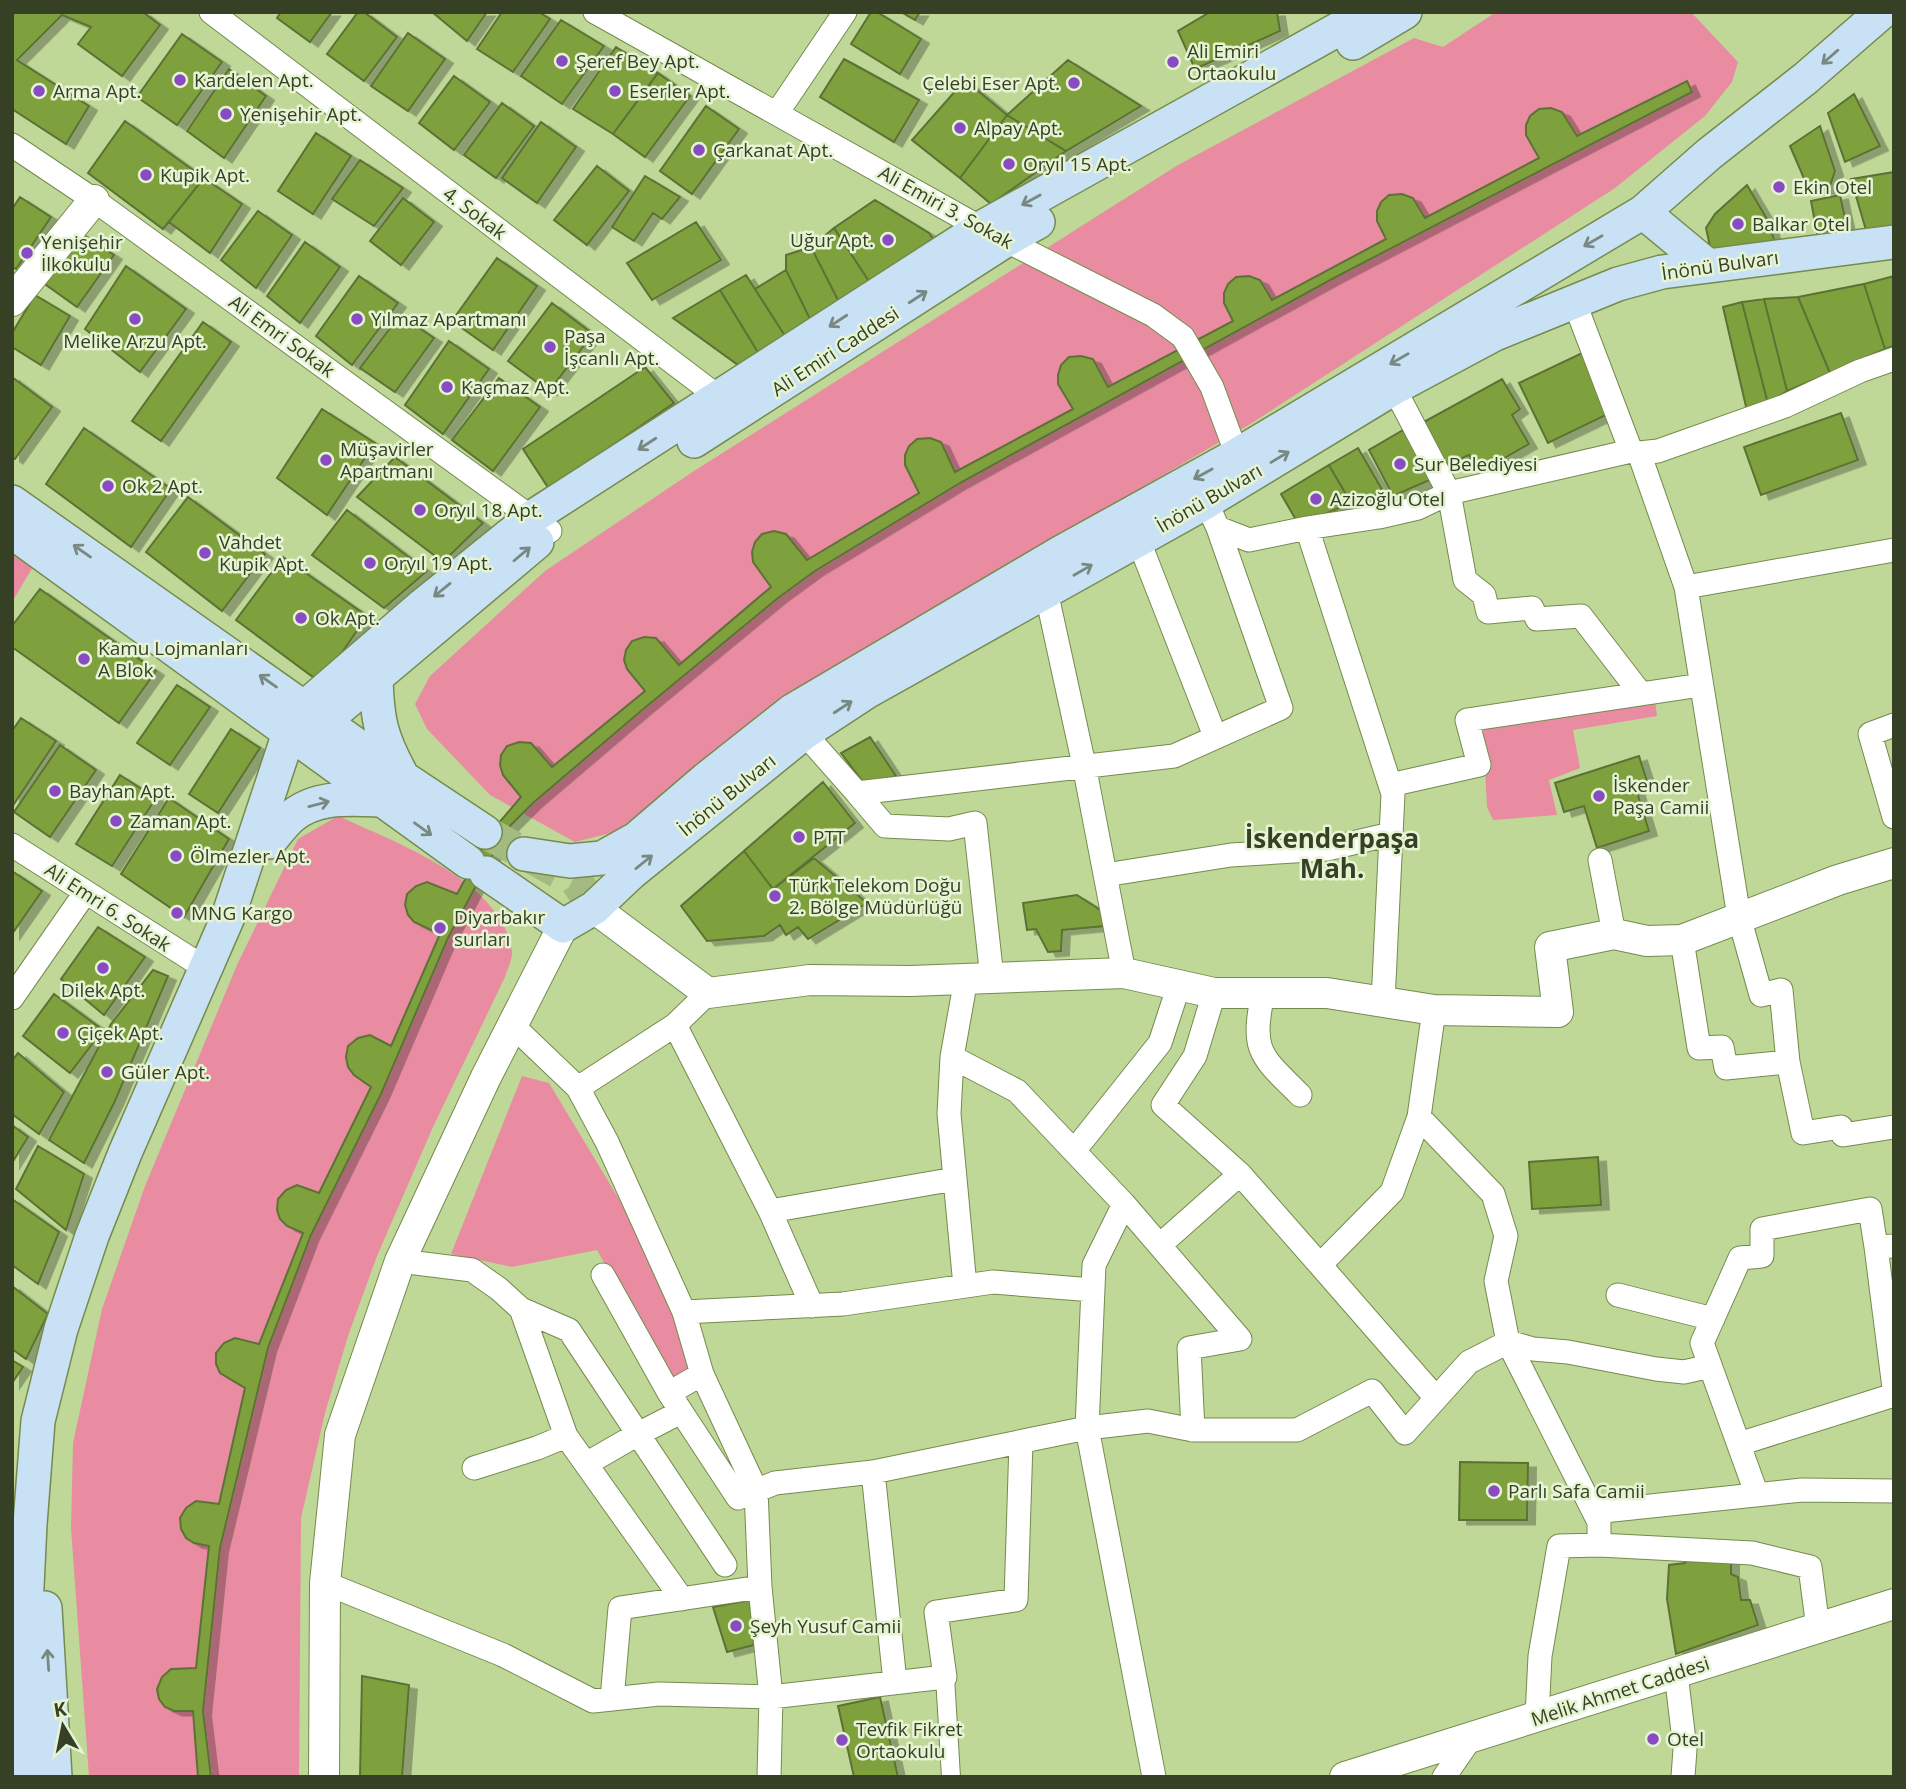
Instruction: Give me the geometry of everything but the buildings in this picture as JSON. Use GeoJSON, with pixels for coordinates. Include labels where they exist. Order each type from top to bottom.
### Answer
{"type":"FeatureCollection","features":[{"type":"Feature","properties":{"kind":"main road"},"geometry":{"type":"LineString","coordinates":[[524,854],[570,861],[602,858],[636,839],[792,711],[1060,553],[1237,455],[1643,212],[1709,154],[1806,78],[1883,12]]}},
{"type":"Feature","properties":{"kind":"main road","name":"Ali Emiri Caddesi"},"geometry":{"type":"LineString","coordinates":[[306,727],[376,678],[541,524],[994,234],[1391,13]]}},
{"type":"Feature","properties":{"kind":"main road"},"geometry":{"type":"LineString","coordinates":[[1643,212],[1708,266]]}},
{"type":"Feature","properties":{"kind":"main road","name":"İnönü Bulvarı"},"geometry":{"type":"LineString","coordinates":[[563,926],[594,908],[631,873],[804,733],[868,691],[1138,539],[1212,515],[1394,388],[1495,334],[1618,284],[1662,272],[1890,249]]}},
{"type":"Feature","properties":{"kind":"main road"},"geometry":{"type":"LineString","coordinates":[[12,502],[306,727]]}},
{"type":"Feature","properties":{"kind":"main road"},"geometry":{"type":"LineString","coordinates":[[22,1755],[18,1648],[21,1522],[38,1421],[61,1329],[115,1177],[228,917],[306,727],[423,605],[541,524]]}},
{"type":"Feature","properties":{"kind":"main road"},"geometry":{"type":"LineString","coordinates":[[12,532],[306,727],[393,788],[477,867],[563,926]]}},
{"type":"Feature","properties":{"kind":"main road"},"geometry":{"type":"LineString","coordinates":[[376,678],[377,715],[393,788]]}},
{"type":"Feature","properties":{"kind":"main road"},"geometry":{"type":"LineString","coordinates":[[228,917],[247,896],[269,842],[306,727]]}},
{"type":"Feature","properties":{"kind":"main road"},"geometry":{"type":"LineString","coordinates":[[269,842],[292,817],[313,804],[393,788],[485,832]]}},
{"type":"Feature","properties":{"kind":"main road"},"geometry":{"type":"LineString","coordinates":[[21,1522],[43,1583],[55,1777]]}},
{"type":"Feature","properties":{"kind":"street","name":"4. Sokak"},"geometry":{"type":"LineString","coordinates":[[211,12],[729,405]]}},
{"type":"Feature","properties":{"kind":"street","name":"Ali Emiri 3. Sokak"},"geometry":{"type":"LineString","coordinates":[[595,12],[994,234],[1153,315],[1182,337],[1212,387],[1237,455]]}},
{"type":"Feature","properties":{"kind":"street"},"geometry":{"type":"LineString","coordinates":[[777,113],[845,12]]}},
{"type":"Feature","properties":{"kind":"street"},"geometry":{"type":"LineString","coordinates":[[1883,12],[1894,29]]}},
{"type":"Feature","properties":{"kind":"street","name":"Ali Emri Sokak"},"geometry":{"type":"LineString","coordinates":[[12,145],[94,200],[541,524]]}},
{"type":"Feature","properties":{"kind":"street"},"geometry":{"type":"LineString","coordinates":[[12,301],[94,200]]}},
{"type":"Feature","properties":{"kind":"street"},"geometry":{"type":"LineString","coordinates":[[1574,302],[1686,587],[1738,917],[1761,995],[1781,990],[1788,1062],[1802,1133],[1842,1127],[1843,1135],[1894,1127]]}},
{"type":"Feature","properties":{"kind":"street"},"geometry":{"type":"LineString","coordinates":[[1212,515],[1249,540],[1379,517],[1418,508],[1449,493],[1635,452],[1658,451],[1785,406],[1860,371],[1894,359]]}},
{"type":"Feature","properties":{"kind":"street"},"geometry":{"type":"LineString","coordinates":[[1394,388],[1449,493],[1465,580],[1484,595],[1488,612],[1532,608],[1537,619],[1581,616],[1641,694]]}},
{"type":"Feature","properties":{"kind":"street"},"geometry":{"type":"LineString","coordinates":[[857,793],[1174,755],[1280,708],[1212,515]]}},
{"type":"Feature","properties":{"kind":"street"},"geometry":{"type":"LineString","coordinates":[[1307,528],[1393,794],[1383,1002]]}},
{"type":"Feature","properties":{"kind":"street"},"geometry":{"type":"LineString","coordinates":[[1138,539],[1215,736]]}},
{"type":"Feature","properties":{"kind":"street"},"geometry":{"type":"LineString","coordinates":[[1686,587],[1894,550]]}},
{"type":"Feature","properties":{"kind":"street"},"geometry":{"type":"LineString","coordinates":[[1046,591],[1084,765],[1124,973]]}},
{"type":"Feature","properties":{"kind":"street"},"geometry":{"type":"LineString","coordinates":[[1390,785],[1479,765],[1466,720],[1701,685]]}},
{"type":"Feature","properties":{"kind":"street"},"geometry":{"type":"LineString","coordinates":[[1894,725],[1870,734],[1894,817]]}},
{"type":"Feature","properties":{"kind":"street"},"geometry":{"type":"LineString","coordinates":[[804,733],[885,826],[949,829],[975,823],[979,978],[951,1057],[949,1114],[965,1286]]}},
{"type":"Feature","properties":{"kind":"street"},"geometry":{"type":"LineString","coordinates":[[1105,875],[1231,855],[1327,849],[1391,834]]}},
{"type":"Feature","properties":{"kind":"street","name":"Ali Emri 6. Sokak"},"geometry":{"type":"LineString","coordinates":[[12,845],[205,968]]}},
{"type":"Feature","properties":{"kind":"street"},"geometry":{"type":"LineString","coordinates":[[1601,860],[1614,934]]}},
{"type":"Feature","properties":{"kind":"street"},"geometry":{"type":"LineString","coordinates":[[578,1088],[675,1025],[708,993],[810,980],[1124,973],[1214,993],[1327,993],[1434,1010],[1558,1012],[1550,947],[1614,934],[1647,941],[1682,940],[1838,880],[1894,863]]}},
{"type":"Feature","properties":{"kind":"street"},"geometry":{"type":"LineString","coordinates":[[12,998],[85,893]]}},
{"type":"Feature","properties":{"kind":"street"},"geometry":{"type":"LineString","coordinates":[[594,908],[708,993]]}},
{"type":"Feature","properties":{"kind":"street"},"geometry":{"type":"LineString","coordinates":[[324,1777],[325,1583],[340,1435],[400,1261],[511,1024],[563,926]]}},
{"type":"Feature","properties":{"kind":"street"},"geometry":{"type":"LineString","coordinates":[[1682,940],[1699,1048],[1722,1047],[1726,1068],[1788,1062]]}},
{"type":"Feature","properties":{"kind":"street"},"geometry":{"type":"LineString","coordinates":[[1074,1151],[1160,1043],[1180,985]]}},
{"type":"Feature","properties":{"kind":"street"},"geometry":{"type":"LineString","coordinates":[[1214,993],[1195,1056],[1163,1105],[1240,1174],[1436,1398]]}},
{"type":"Feature","properties":{"kind":"street"},"geometry":{"type":"LineString","coordinates":[[1263,993],[1256,1025],[1257,1041],[1276,1071],[1300,1095]]}},
{"type":"Feature","properties":{"kind":"street"},"geometry":{"type":"LineString","coordinates":[[1320,1265],[1392,1192],[1419,1117],[1434,1010]]}},
{"type":"Feature","properties":{"kind":"street"},"geometry":{"type":"LineString","coordinates":[[511,1024],[578,1088],[607,1142],[684,1312],[702,1374],[756,1489],[760,1587],[771,1697],[769,1777]]}},
{"type":"Feature","properties":{"kind":"street"},"geometry":{"type":"LineString","coordinates":[[675,1025],[770,1211],[812,1306]]}},
{"type":"Feature","properties":{"kind":"street"},"geometry":{"type":"LineString","coordinates":[[951,1057],[1017,1091],[1125,1204],[1240,1339],[1189,1348],[1193,1430]]}},
{"type":"Feature","properties":{"kind":"street"},"geometry":{"type":"LineString","coordinates":[[1419,1117],[1493,1194],[1506,1236],[1496,1281],[1508,1342],[1594,1512],[1598,1522],[1599,1545]]}},
{"type":"Feature","properties":{"kind":"street"},"geometry":{"type":"LineString","coordinates":[[1160,1245],[1240,1174]]}},
{"type":"Feature","properties":{"kind":"street"},"geometry":{"type":"LineString","coordinates":[[770,1211],[955,1179]]}},
{"type":"Feature","properties":{"kind":"street"},"geometry":{"type":"LineString","coordinates":[[1125,1204],[1094,1265],[1087,1428],[1154,1777]]}},
{"type":"Feature","properties":{"kind":"street"},"geometry":{"type":"LineString","coordinates":[[1757,1495],[1702,1343],[1740,1258],[1762,1256],[1762,1229],[1870,1209],[1885,1247],[1894,1388]]}},
{"type":"Feature","properties":{"kind":"street"},"geometry":{"type":"LineString","coordinates":[[400,1261],[472,1270],[499,1289],[520,1309],[569,1330],[725,1565]]}},
{"type":"Feature","properties":{"kind":"street"},"geometry":{"type":"LineString","coordinates":[[603,1275],[675,1403],[738,1498],[775,1483],[873,1472],[1087,1428],[1148,1421],[1193,1430],[1297,1430],[1372,1391],[1405,1433],[1469,1362],[1508,1342],[1656,1369],[1684,1372],[1710,1366]]}},
{"type":"Feature","properties":{"kind":"street"},"geometry":{"type":"LineString","coordinates":[[684,1312],[844,1304],[993,1282],[1093,1290]]}},
{"type":"Feature","properties":{"kind":"street"},"geometry":{"type":"LineString","coordinates":[[1618,1295],[1713,1319]]}},
{"type":"Feature","properties":{"kind":"street"},"geometry":{"type":"LineString","coordinates":[[520,1309],[566,1436],[682,1599]]}},
{"type":"Feature","properties":{"kind":"street"},"geometry":{"type":"LineString","coordinates":[[586,1464],[638,1434],[675,1403],[702,1374]]}},
{"type":"Feature","properties":{"kind":"street"},"geometry":{"type":"LineString","coordinates":[[1739,1444],[1894,1395]]}},
{"type":"Feature","properties":{"kind":"street"},"geometry":{"type":"LineString","coordinates":[[474,1468],[566,1436]]}},
{"type":"Feature","properties":{"kind":"street"},"geometry":{"type":"LineString","coordinates":[[951,1777],[945,1677],[936,1612],[1016,1600],[1021,1441]]}},
{"type":"Feature","properties":{"kind":"street"},"geometry":{"type":"LineString","coordinates":[[873,1472],[895,1682]]}},
{"type":"Feature","properties":{"kind":"street"},"geometry":{"type":"LineString","coordinates":[[1594,1512],[1802,1490],[1894,1490]]}},
{"type":"Feature","properties":{"kind":"street"},"geometry":{"type":"LineString","coordinates":[[1537,1717],[1540,1656],[1559,1546],[1599,1545],[1752,1553],[1810,1567],[1818,1628]]}},
{"type":"Feature","properties":{"kind":"street"},"geometry":{"type":"LineString","coordinates":[[325,1583],[503,1655],[593,1701],[659,1694],[771,1697],[945,1677]]}},
{"type":"Feature","properties":{"kind":"street"},"geometry":{"type":"LineString","coordinates":[[611,1699],[620,1608],[760,1587]]}},
{"type":"Feature","properties":{"kind":"street","name":"Melik Ahmet Caddesi"},"geometry":{"type":"LineString","coordinates":[[1345,1777],[1894,1604]]}},
{"type":"Feature","properties":{"kind":"street"},"geometry":{"type":"LineString","coordinates":[[1676,1673],[1685,1749],[1683,1777]]}},
{"type":"Feature","properties":{"kind":"street"},"geometry":{"type":"LineString","coordinates":[[1444,1777],[1471,1738]]}},
{"type":"Feature","properties":{"kind":"shaded area"},"geometry":{"type":"Polygon","coordinates":[[[1496,12],[1691,12],[1738,62],[1732,82],[1705,116],[1615,188],[1252,423],[807,684],[615,832],[575,842],[490,795],[427,729],[415,704],[430,676],[545,571],[694,471],[1178,165],[1414,38],[1443,47],[1496,12]]]}},
{"type":"Feature","properties":{"kind":"shaded area"},"geometry":{"type":"Polygon","coordinates":[[[12,548],[34,565],[12,602],[12,548]]]}},
{"type":"Feature","properties":{"kind":"shaded area"},"geometry":{"type":"Polygon","coordinates":[[[1655,699],[1657,716],[1573,730],[1580,768],[1549,780],[1557,815],[1493,820],[1487,807],[1483,731],[1492,725],[1655,699]]]}},
{"type":"Feature","properties":{"kind":"shaded area"},"geometry":{"type":"Polygon","coordinates":[[[338,816],[415,852],[468,884],[489,904],[504,926],[512,951],[511,961],[433,1127],[377,1256],[348,1336],[325,1413],[301,1518],[299,1777],[89,1777],[71,1528],[73,1443],[102,1309],[145,1186],[237,965],[298,839],[338,816]]]}},
{"type":"Feature","properties":{"kind":"shaded area"},"geometry":{"type":"Polygon","coordinates":[[[522,1076],[549,1083],[628,1214],[678,1319],[693,1370],[670,1381],[597,1250],[512,1267],[451,1254],[522,1076]]]}},
{"type":"Feature","properties":{"kind":"tunnel"},"geometry":{"type":"LineString","coordinates":[[485,832],[577,882],[594,908]]}},
{"type":"Feature","properties":{"kind":"place","name":"Şeref Bey Apt."},"geometry":{"type":"Point","coordinates":[562,61]}},
{"type":"Feature","properties":{"kind":"place","name":"Ali Emiri Ortaokulu"},"geometry":{"type":"Point","coordinates":[1173,62]}},
{"type":"Feature","properties":{"kind":"place","name":"Kardelen Apt."},"geometry":{"type":"Point","coordinates":[180,80]}},
{"type":"Feature","properties":{"kind":"place","name":"Çelebi Eser Apt."},"geometry":{"type":"Point","coordinates":[1074,83]}},
{"type":"Feature","properties":{"kind":"place","name":"Arma Apt."},"geometry":{"type":"Point","coordinates":[39,91]}},
{"type":"Feature","properties":{"kind":"place","name":"Eserler Apt."},"geometry":{"type":"Point","coordinates":[615,91]}},
{"type":"Feature","properties":{"kind":"place","name":"Yenişehir Apt."},"geometry":{"type":"Point","coordinates":[226,114]}},
{"type":"Feature","properties":{"kind":"place","name":"Alpay Apt."},"geometry":{"type":"Point","coordinates":[960,128]}},
{"type":"Feature","properties":{"kind":"place","name":"Çarkanat Apt."},"geometry":{"type":"Point","coordinates":[699,150]}},
{"type":"Feature","properties":{"kind":"place","name":"Oryıl 15 Apt."},"geometry":{"type":"Point","coordinates":[1009,164]}},
{"type":"Feature","properties":{"kind":"place","name":"Kupik Apt."},"geometry":{"type":"Point","coordinates":[146,175]}},
{"type":"Feature","properties":{"kind":"place","name":"Ekin Otel"},"geometry":{"type":"Point","coordinates":[1779,187]}},
{"type":"Feature","properties":{"kind":"place","name":"Balkar Otel"},"geometry":{"type":"Point","coordinates":[1738,224]}},
{"type":"Feature","properties":{"kind":"place","name":"Uğur Apt."},"geometry":{"type":"Point","coordinates":[888,240]}},
{"type":"Feature","properties":{"kind":"place","name":"Yenişehir İlkokulu"},"geometry":{"type":"Point","coordinates":[27,253]}},
{"type":"Feature","properties":{"kind":"place","name":"Melike Arzu Apt."},"geometry":{"type":"Point","coordinates":[135,319]}},
{"type":"Feature","properties":{"kind":"place","name":"Yılmaz Apartmanı"},"geometry":{"type":"Point","coordinates":[357,319]}},
{"type":"Feature","properties":{"kind":"place","name":"Paşa İşcanlı Apt."},"geometry":{"type":"Point","coordinates":[550,347]}},
{"type":"Feature","properties":{"kind":"place","name":"Kaçmaz Apt."},"geometry":{"type":"Point","coordinates":[447,387]}},
{"type":"Feature","properties":{"kind":"place","name":"Müşavirler Apartmanı"},"geometry":{"type":"Point","coordinates":[326,460]}},
{"type":"Feature","properties":{"kind":"place","name":"Sur Belediyesi"},"geometry":{"type":"Point","coordinates":[1400,464]}},
{"type":"Feature","properties":{"kind":"place","name":"Ok 2 Apt."},"geometry":{"type":"Point","coordinates":[108,486]}},
{"type":"Feature","properties":{"kind":"place","name":"Azizoğlu Otel"},"geometry":{"type":"Point","coordinates":[1316,499]}},
{"type":"Feature","properties":{"kind":"place","name":"Oryıl 18 Apt."},"geometry":{"type":"Point","coordinates":[420,510]}},
{"type":"Feature","properties":{"kind":"place","name":"Vahdet Kupik Apt."},"geometry":{"type":"Point","coordinates":[205,553]}},
{"type":"Feature","properties":{"kind":"place","name":"Oryıl 19 Apt."},"geometry":{"type":"Point","coordinates":[370,563]}},
{"type":"Feature","properties":{"kind":"place","name":"Ok Apt."},"geometry":{"type":"Point","coordinates":[301,618]}},
{"type":"Feature","properties":{"kind":"place","name":"Kamu Lojmanları A Blok"},"geometry":{"type":"Point","coordinates":[84,659]}},
{"type":"Feature","properties":{"kind":"place","name":"Bayhan Apt."},"geometry":{"type":"Point","coordinates":[55,791]}},
{"type":"Feature","properties":{"kind":"place","name":"İskender Paşa Camii"},"geometry":{"type":"Point","coordinates":[1599,796]}},
{"type":"Feature","properties":{"kind":"place","name":"Zaman Apt."},"geometry":{"type":"Point","coordinates":[116,821]}},
{"type":"Feature","properties":{"kind":"place","name":"PTT"},"geometry":{"type":"Point","coordinates":[799,837]}},
{"type":"Feature","properties":{"kind":"place","name":"Ölmezler Apt."},"geometry":{"type":"Point","coordinates":[176,856]}},
{"type":"Feature","properties":{"kind":"place","name":"Türk Telekom Doğu 2. Bölge Müdürlüğü"},"geometry":{"type":"Point","coordinates":[775,896]}},
{"type":"Feature","properties":{"kind":"place","name":"MNG Kargo"},"geometry":{"type":"Point","coordinates":[177,913]}},
{"type":"Feature","properties":{"kind":"place","name":"Diyarbakır surları"},"geometry":{"type":"Point","coordinates":[440,928]}},
{"type":"Feature","properties":{"kind":"place","name":"Dilek Apt."},"geometry":{"type":"Point","coordinates":[103,968]}},
{"type":"Feature","properties":{"kind":"place","name":"Çiçek Apt."},"geometry":{"type":"Point","coordinates":[63,1033]}},
{"type":"Feature","properties":{"kind":"place","name":"Güler Apt."},"geometry":{"type":"Point","coordinates":[107,1072]}},
{"type":"Feature","properties":{"kind":"place","name":"Parlı Safa Camii"},"geometry":{"type":"Point","coordinates":[1494,1491]}},
{"type":"Feature","properties":{"kind":"place","name":"Şeyh Yusuf Camii"},"geometry":{"type":"Point","coordinates":[736,1626]}},
{"type":"Feature","properties":{"kind":"place","name":"Otel"},"geometry":{"type":"Point","coordinates":[1653,1739]}},
{"type":"Feature","properties":{"kind":"place","name":"Tevfik Fikret Ortaokulu"},"geometry":{"type":"Point","coordinates":[842,1740]}},
{"type":"Feature","properties":{"kind":"district","name":"İskenderpaşa Mah."},"geometry":{"type":"Point","coordinates":[1332,853]}}]}
